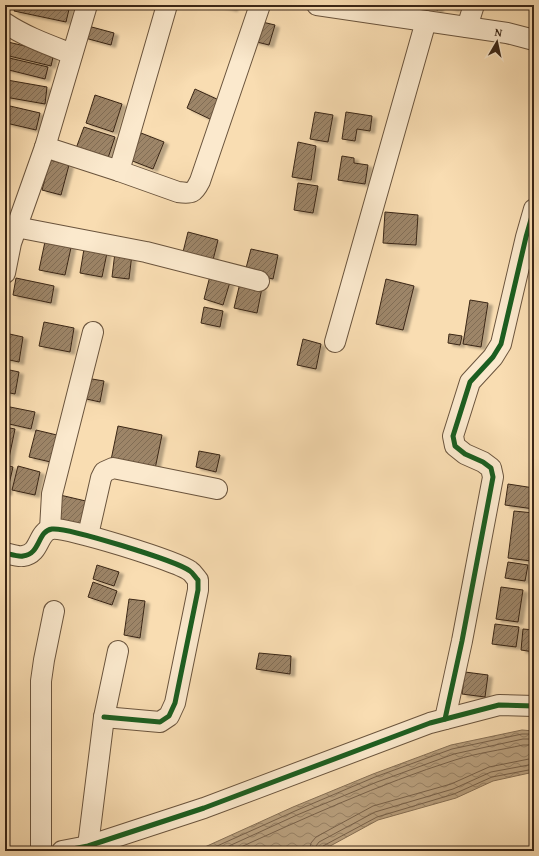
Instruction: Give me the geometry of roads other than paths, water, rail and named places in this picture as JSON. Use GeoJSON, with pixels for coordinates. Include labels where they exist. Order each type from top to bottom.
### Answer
{"type":"FeatureCollection","features":[{"type":"Feature","properties":{"kind":"street"},"geometry":{"type":"LineString","coordinates":[[5,273],[11,242],[45,147],[87,5]]}},
{"type":"Feature","properties":{"kind":"street"},"geometry":{"type":"LineString","coordinates":[[119,171],[167,5]]}},
{"type":"Feature","properties":{"kind":"street"},"geometry":{"type":"LineString","coordinates":[[45,147],[178,192],[188,194],[195,190],[200,181],[260,5]]}},
{"type":"Feature","properties":{"kind":"street"},"geometry":{"type":"LineString","coordinates":[[317,5],[382,10],[426,21],[506,33],[534,40]]}},
{"type":"Feature","properties":{"kind":"street"},"geometry":{"type":"LineString","coordinates":[[467,27],[474,5]]}},
{"type":"Feature","properties":{"kind":"street"},"geometry":{"type":"LineString","coordinates":[[335,342],[426,21]]}},
{"type":"Feature","properties":{"kind":"street"},"geometry":{"type":"LineString","coordinates":[[5,23],[32,39],[72,54]]}},
{"type":"Feature","properties":{"kind":"street"},"geometry":{"type":"LineString","coordinates":[[445,719],[462,641],[493,477],[491,468],[483,462],[465,454],[455,446],[453,436],[470,382],[494,357],[501,344],[534,209]]}},
{"type":"Feature","properties":{"kind":"street"},"geometry":{"type":"LineString","coordinates":[[16,227],[146,252],[259,282]]}},
{"type":"Feature","properties":{"kind":"street"},"geometry":{"type":"LineString","coordinates":[[50,529],[52,494],[92,332]]}},
{"type":"Feature","properties":{"kind":"street"},"geometry":{"type":"LineString","coordinates":[[88,535],[101,478],[104,472],[113,468],[217,489]]}},
{"type":"Feature","properties":{"kind":"street"},"geometry":{"type":"LineString","coordinates":[[5,553],[22,557],[30,554],[36,549],[43,534],[50,529],[59,528],[88,535],[175,564],[189,570],[198,580],[198,590],[182,666],[174,703],[169,716],[160,722],[104,717]]}},
{"type":"Feature","properties":{"kind":"street"},"geometry":{"type":"LineString","coordinates":[[41,851],[41,681],[54,611]]}},
{"type":"Feature","properties":{"kind":"street"},"geometry":{"type":"LineString","coordinates":[[88,846],[104,717],[118,651]]}},
{"type":"Feature","properties":{"kind":"street"},"geometry":{"type":"LineString","coordinates":[[62,851],[88,846],[204,808],[430,723],[499,706],[534,706]]}},
{"type":"Feature","properties":{"kind":"water"},"geometry":{"type":"Polygon","coordinates":[[[522,730],[534,731],[534,772],[493,781],[456,798],[378,820],[321,851],[196,851],[293,807],[373,774],[451,745],[522,730]]]}}]}
